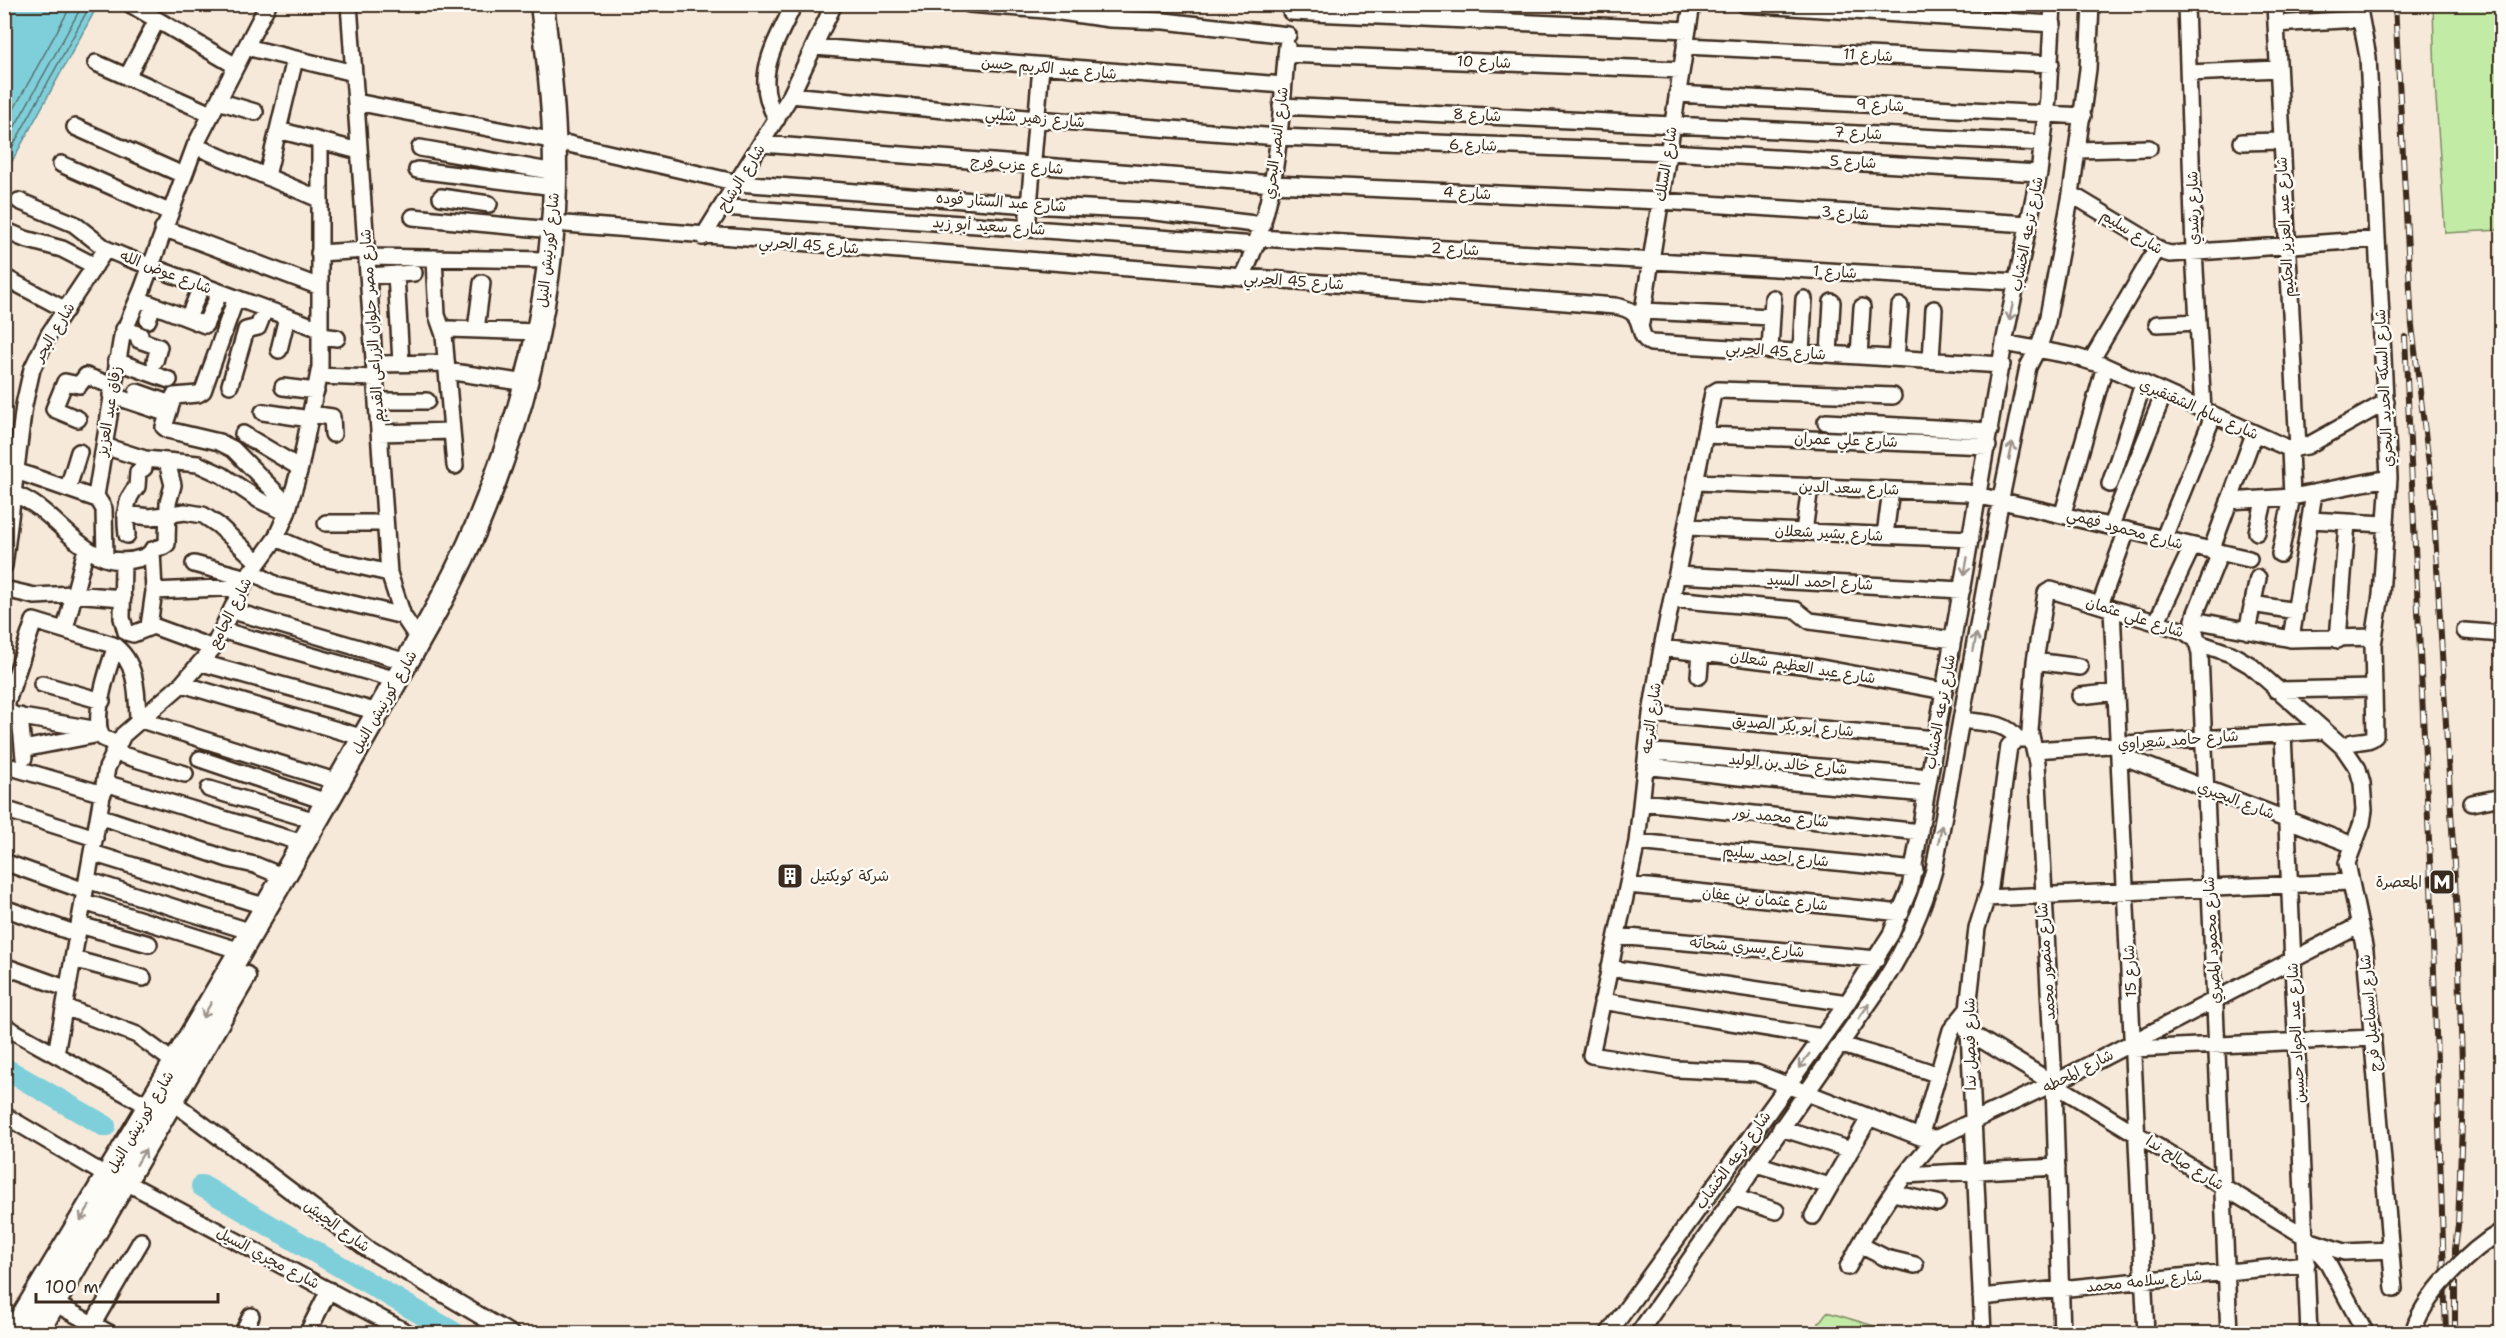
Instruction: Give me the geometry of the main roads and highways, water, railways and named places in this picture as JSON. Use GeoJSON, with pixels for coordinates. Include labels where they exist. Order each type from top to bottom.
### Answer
{"type":"FeatureCollection","features":[{"type":"Feature","properties":{"kind":"highway","name":"شارع كورنيش النيل"},"geometry":{"type":"LineString","coordinates":[[36,1334],[54,1303],[150,1107],[402,671],[454,577],[484,510],[509,442],[526,383],[538,332],[549,260],[559,227],[555,180],[562,143],[542,4]]}},
{"type":"Feature","properties":{"kind":"highway","name":"شارع كورنيش النيل"},"geometry":{"type":"LineString","coordinates":[[12,1334],[116,1179],[173,1102],[432,648],[477,559],[514,467],[542,371],[558,290],[562,143],[558,4]]}},
{"type":"Feature","properties":{"kind":"water"},"geometry":{"type":"Polygon","coordinates":[[[4,5],[98,5],[5,174],[4,5]]]}},
{"type":"Feature","properties":{"kind":"waterway"},"geometry":{"type":"LineString","coordinates":[[4,1068],[105,1126]]}},
{"type":"Feature","properties":{"kind":"waterway"},"geometry":{"type":"LineString","coordinates":[[202,1186],[456,1334]]}},
{"type":"Feature","properties":{"kind":"railway"},"geometry":{"type":"LineString","coordinates":[[2395,4],[2412,326],[2433,497],[2458,933],[2463,1097],[2455,1249],[2455,1334]]}},
{"type":"Feature","properties":{"kind":"railway"},"geometry":{"type":"LineString","coordinates":[[2405,337],[2431,882],[2446,1334]]}},
{"type":"Feature","properties":{"kind":"place","name":"شركة كويكتيل"},"geometry":{"type":"Point","coordinates":[790,876]}},
{"type":"Feature","properties":{"kind":"place","name":"المعصرة"},"geometry":{"type":"Point","coordinates":[2442,882]}}]}
